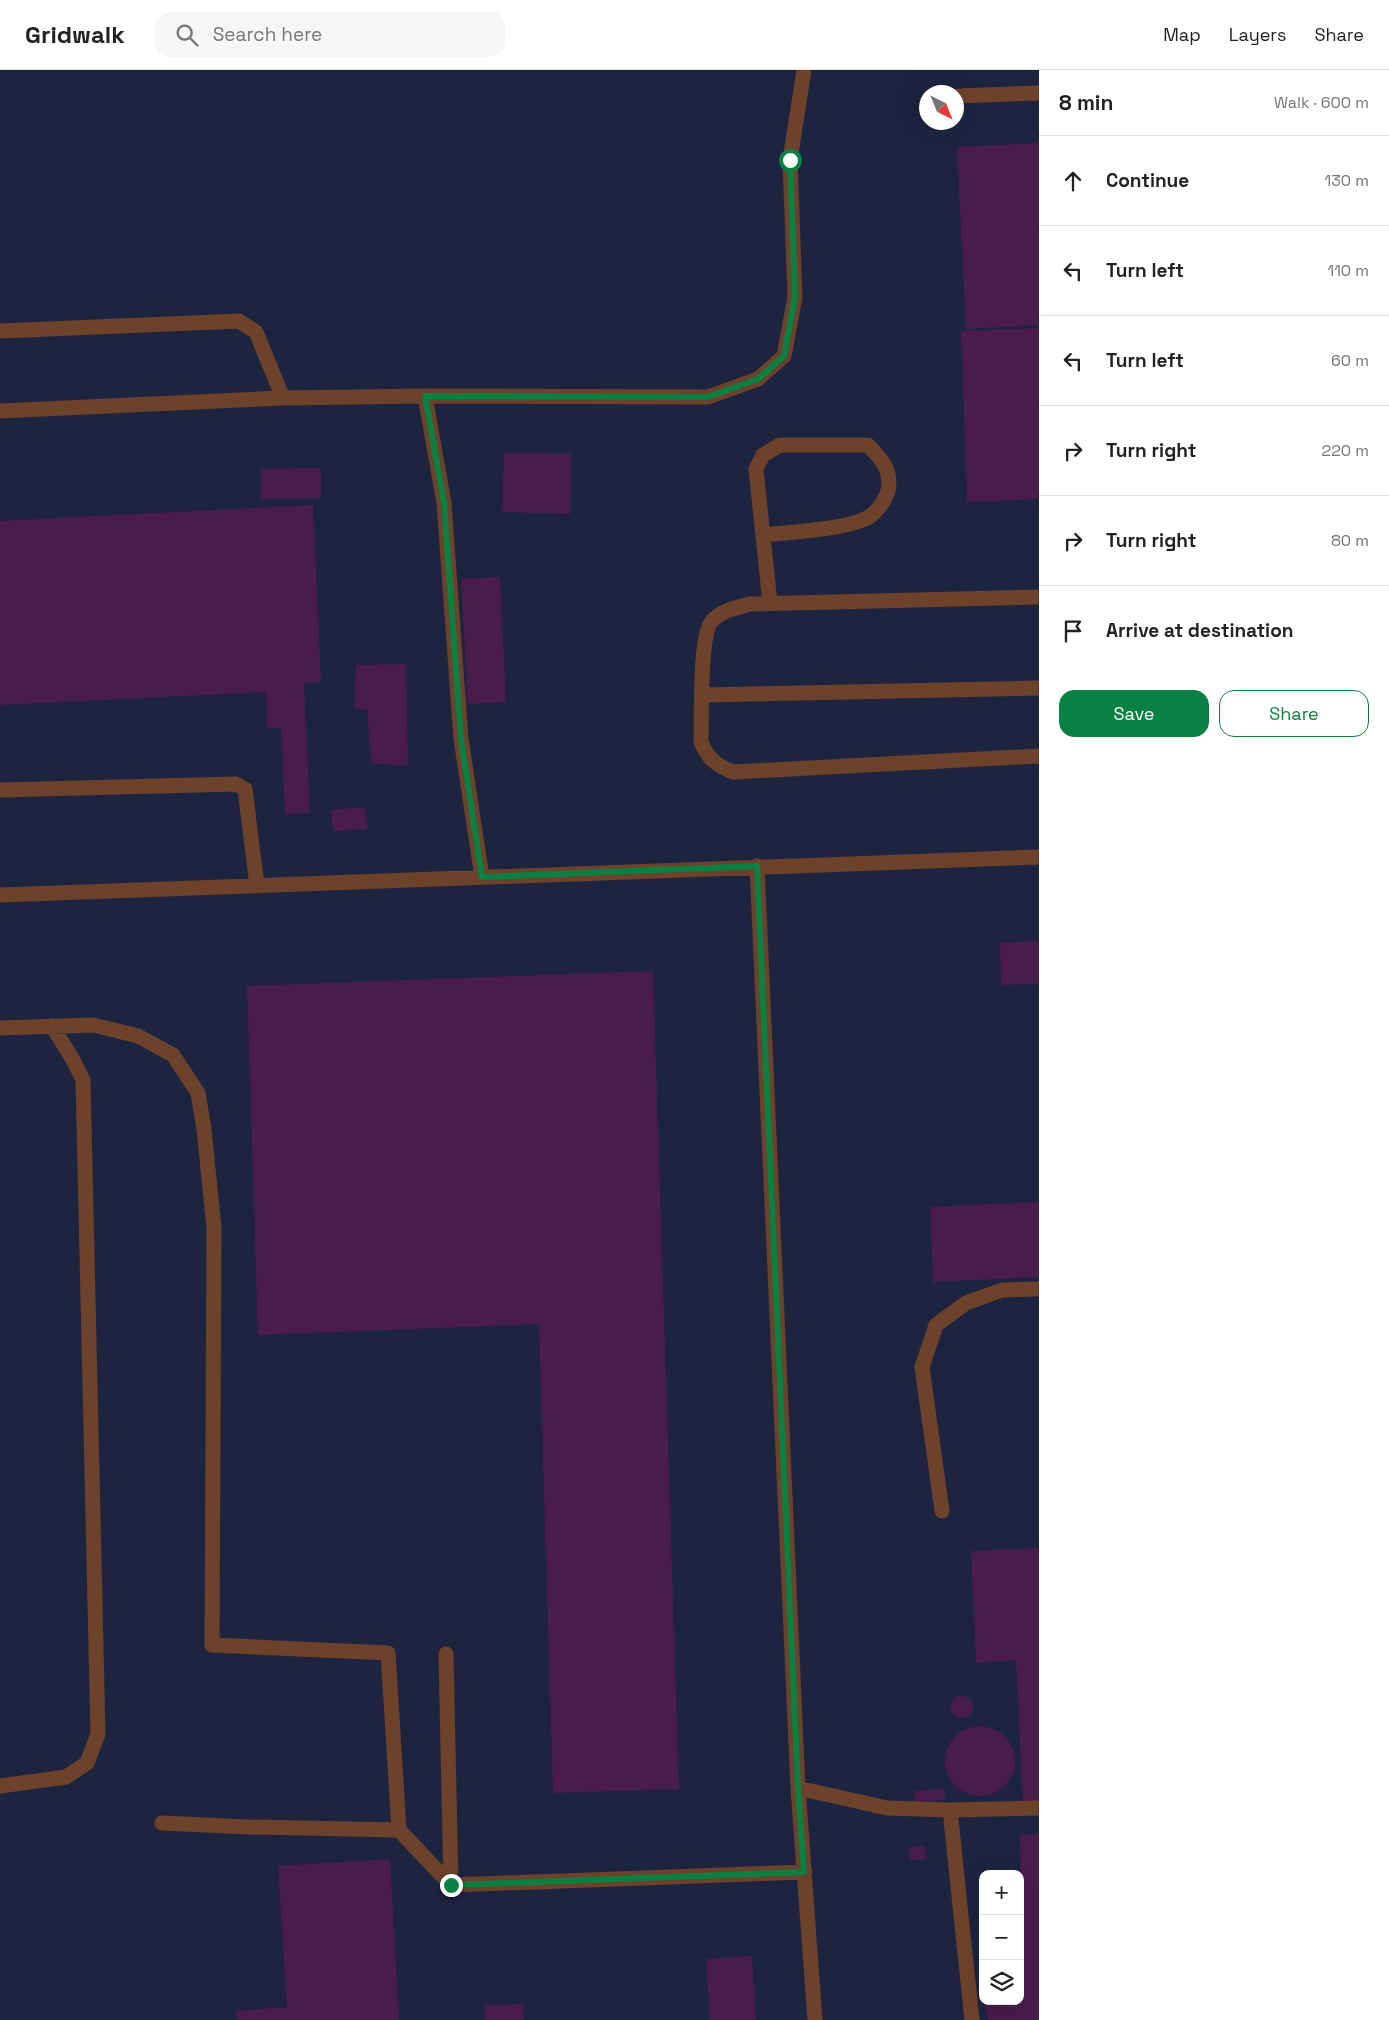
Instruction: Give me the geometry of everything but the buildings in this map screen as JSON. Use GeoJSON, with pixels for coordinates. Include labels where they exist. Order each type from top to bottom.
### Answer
{"type":"FeatureCollection","features":[{"type":"Feature","properties":{"kind":"street"},"geometry":{"type":"LineString","coordinates":[[0,411],[283,398],[425,396],[708,397],[758,379],[784,356],[795,297],[790,160],[804,70]]}},
{"type":"Feature","properties":{"kind":"street"},"geometry":{"type":"LineString","coordinates":[[964,96],[1039,93]]}},
{"type":"Feature","properties":{"kind":"street"},"geometry":{"type":"LineString","coordinates":[[0,331],[239,321],[256,332],[283,398]]}},
{"type":"Feature","properties":{"kind":"street"},"geometry":{"type":"LineString","coordinates":[[425,396],[444,503],[461,739],[482,877]]}},
{"type":"Feature","properties":{"kind":"street"},"geometry":{"type":"LineString","coordinates":[[763,535],[842,526],[866,519],[885,500],[890,477],[882,460],[868,445],[780,445],[763,455],[756,469],[770,603]]}},
{"type":"Feature","properties":{"kind":"street"},"geometry":{"type":"LineString","coordinates":[[1039,597],[770,603],[750,604],[723,612],[710,622],[704,640],[702,742],[707,756],[718,766],[733,772],[1039,756]]}},
{"type":"Feature","properties":{"kind":"street"},"geometry":{"type":"LineString","coordinates":[[703,695],[1039,688]]}},
{"type":"Feature","properties":{"kind":"street"},"geometry":{"type":"LineString","coordinates":[[0,790],[236,784],[245,789],[257,886]]}},
{"type":"Feature","properties":{"kind":"street"},"geometry":{"type":"LineString","coordinates":[[0,896],[757,866],[1039,857]]}},
{"type":"Feature","properties":{"kind":"street"},"geometry":{"type":"LineString","coordinates":[[757,866],[798,1788],[815,2020]]}},
{"type":"Feature","properties":{"kind":"street"},"geometry":{"type":"LineString","coordinates":[[0,1786],[66,1777],[87,1763],[98,1734],[83,1080],[52,1026]]}},
{"type":"Feature","properties":{"kind":"street"},"geometry":{"type":"LineString","coordinates":[[0,1028],[92,1026],[138,1036],[173,1055],[198,1093],[204,1129],[214,1228],[212,1645],[388,1653],[399,1830],[451,1885],[804,1872]]}},
{"type":"Feature","properties":{"kind":"street"},"geometry":{"type":"LineString","coordinates":[[942,1511],[922,1366],[936,1326],[966,1303],[1002,1290],[1039,1289]]}},
{"type":"Feature","properties":{"kind":"street"},"geometry":{"type":"LineString","coordinates":[[446,1654],[451,1885]]}},
{"type":"Feature","properties":{"kind":"street"},"geometry":{"type":"LineString","coordinates":[[798,1788],[887,1808],[950,1810],[1039,1808]]}},
{"type":"Feature","properties":{"kind":"street"},"geometry":{"type":"LineString","coordinates":[[950,1810],[972,2020]]}},
{"type":"Feature","properties":{"kind":"street"},"geometry":{"type":"LineString","coordinates":[[162,1823],[399,1830]]}},
{"type":"Feature","properties":{"kind":"shaded area"},"geometry":{"type":"Polygon","coordinates":[[[0,70],[1039,70],[1039,2020],[0,2020],[0,70]]]}},
{"type":"Feature","properties":{"kind":"route"},"geometry":{"type":"LineString","coordinates":[[451,1885],[804,1872],[798,1788],[757,866],[482,877],[461,739],[444,503],[425,396],[708,397],[758,379],[784,356],[795,297],[790,160]]}}]}
